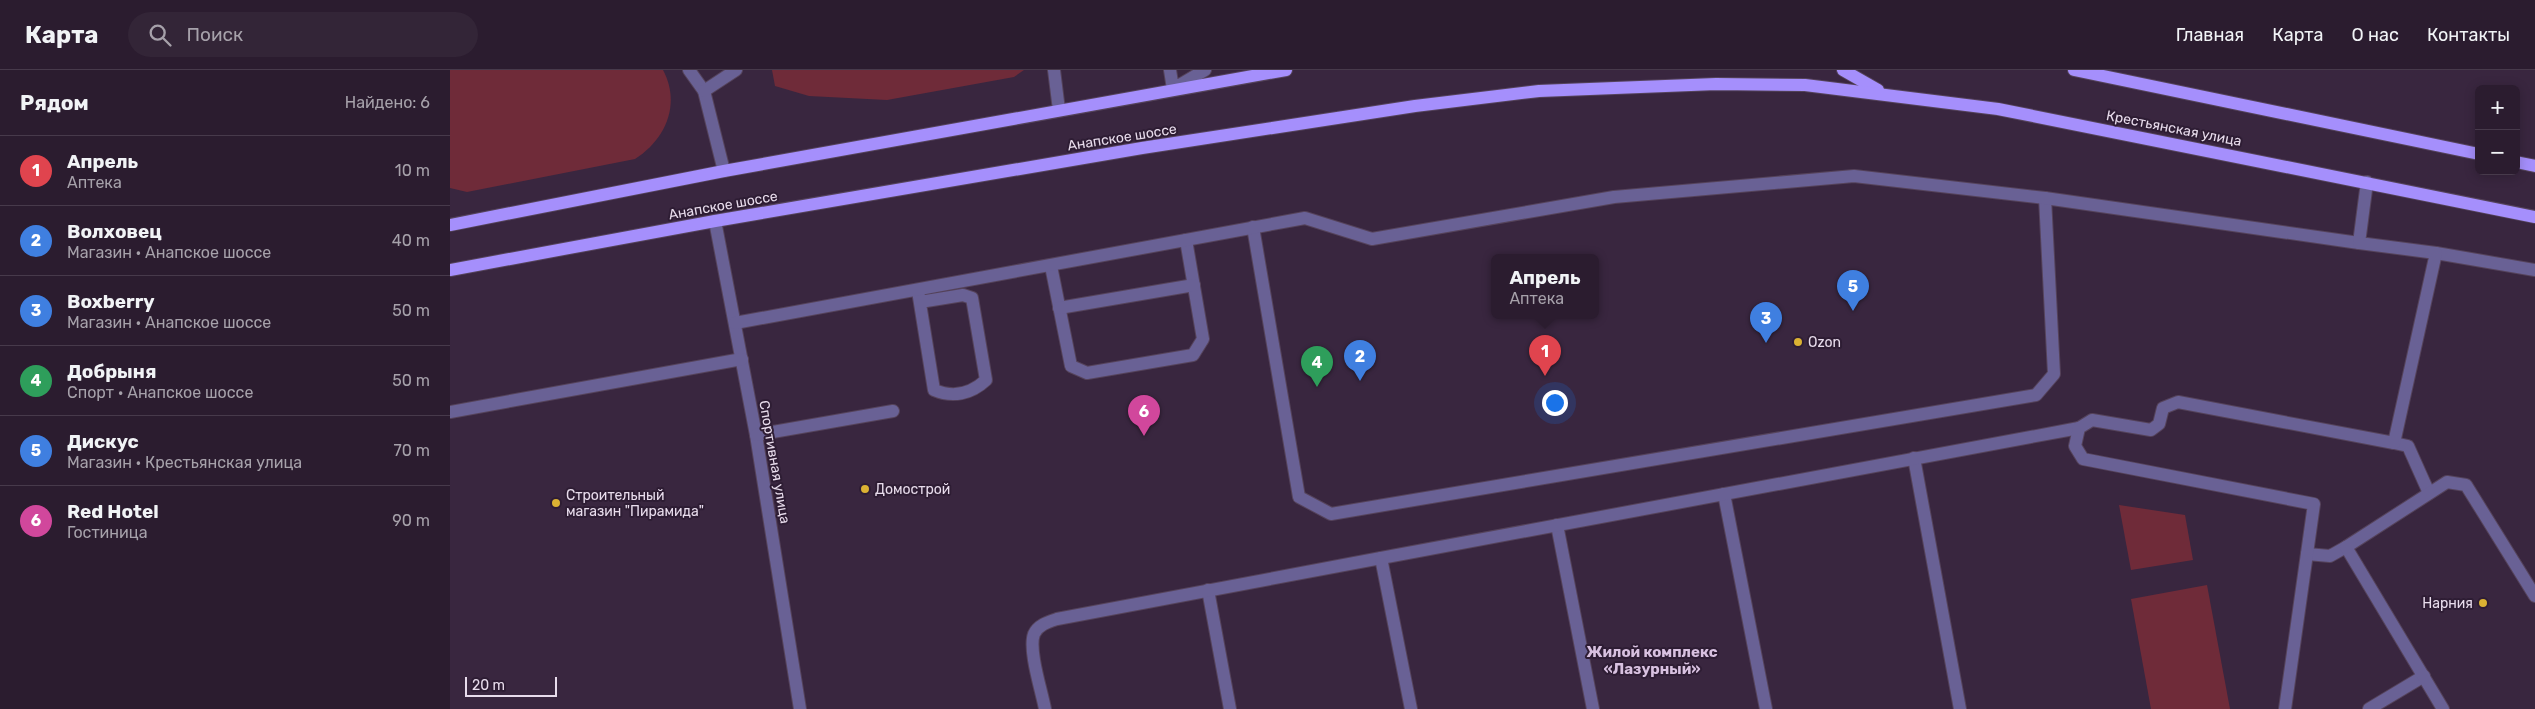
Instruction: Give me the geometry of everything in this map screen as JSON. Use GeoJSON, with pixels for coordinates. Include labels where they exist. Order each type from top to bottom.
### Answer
{"type":"FeatureCollection","features":[{"type":"Feature","properties":{"kind":"main road"},"geometry":{"type":"LineString","coordinates":[[450,225],[724,170],[1286,70]]}},
{"type":"Feature","properties":{"kind":"main road"},"geometry":{"type":"LineString","coordinates":[[1843,70],[1882,93]]}},
{"type":"Feature","properties":{"kind":"main road"},"geometry":{"type":"LineString","coordinates":[[2074,70],[2475,153]]}},
{"type":"Feature","properties":{"kind":"main road","name":"Анапское шоссе"},"geometry":{"type":"LineString","coordinates":[[450,270],[715,221],[1142,148],[1425,105],[1539,91],[1716,84],[1805,85]]}},
{"type":"Feature","properties":{"kind":"main road","name":"Крестьянская улица"},"geometry":{"type":"LineString","coordinates":[[1805,85],[1882,93],[1998,109],[2535,217]]}},
{"type":"Feature","properties":{"kind":"main road"},"geometry":{"type":"LineString","coordinates":[[2520,163],[2535,166]]}},
{"type":"Feature","properties":{"kind":"street"},"geometry":{"type":"LineString","coordinates":[[689,70],[704,91],[724,170]]}},
{"type":"Feature","properties":{"kind":"street"},"geometry":{"type":"LineString","coordinates":[[704,91],[736,70]]}},
{"type":"Feature","properties":{"kind":"street"},"geometry":{"type":"LineString","coordinates":[[1054,70],[1059,110]]}},
{"type":"Feature","properties":{"kind":"street"},"geometry":{"type":"LineString","coordinates":[[1170,70],[1173,89],[1205,70]]}},
{"type":"Feature","properties":{"kind":"street"},"geometry":{"type":"LineString","coordinates":[[735,323],[919,297],[1051,266],[1305,218],[1372,239],[1614,197],[1854,176],[2045,198],[2436,253],[2535,270]]}},
{"type":"Feature","properties":{"kind":"street"},"geometry":{"type":"LineString","coordinates":[[2359,243],[2367,182]]}},
{"type":"Feature","properties":{"kind":"street"},"geometry":{"type":"LineString","coordinates":[[1253,228],[1299,497],[1331,514],[2036,395],[2054,374],[2045,198]]}},
{"type":"Feature","properties":{"kind":"street","name":"Спортивная улица"},"geometry":{"type":"LineString","coordinates":[[715,221],[756,435],[800,709]]}},
{"type":"Feature","properties":{"kind":"street"},"geometry":{"type":"LineString","coordinates":[[1051,266],[1070,366],[1087,374],[1193,355],[1203,340],[1186,240]]}},
{"type":"Feature","properties":{"kind":"street"},"geometry":{"type":"LineString","coordinates":[[2394,443],[2436,253]]}},
{"type":"Feature","properties":{"kind":"street"},"geometry":{"type":"LineString","coordinates":[[1059,308],[1194,285]]}},
{"type":"Feature","properties":{"kind":"street"},"geometry":{"type":"LineString","coordinates":[[962,295],[972,298],[986,380],[975,391],[947,396],[934,390],[919,297],[962,295]]}},
{"type":"Feature","properties":{"kind":"street"},"geometry":{"type":"LineString","coordinates":[[450,412],[742,359]]}},
{"type":"Feature","properties":{"kind":"street"},"geometry":{"type":"LineString","coordinates":[[1045,709],[1033,648],[1034,634],[1044,623],[1056,619],[2079,428],[2092,420],[2151,430],[2159,424],[2163,408],[2178,402],[2408,446],[2429,493]]}},
{"type":"Feature","properties":{"kind":"street"},"geometry":{"type":"LineString","coordinates":[[756,435],[893,411]]}},
{"type":"Feature","properties":{"kind":"street"},"geometry":{"type":"LineString","coordinates":[[2079,428],[2075,446],[2083,459],[2314,504],[2285,709]]}},
{"type":"Feature","properties":{"kind":"street"},"geometry":{"type":"LineString","coordinates":[[1914,458],[1960,709]]}},
{"type":"Feature","properties":{"kind":"street"},"geometry":{"type":"LineString","coordinates":[[2307,554],[2330,556],[2447,482],[2466,485],[2535,596]]}},
{"type":"Feature","properties":{"kind":"street"},"geometry":{"type":"LineString","coordinates":[[1724,494],[1766,709]]}},
{"type":"Feature","properties":{"kind":"street"},"geometry":{"type":"LineString","coordinates":[[1557,525],[1592,709]]}},
{"type":"Feature","properties":{"kind":"street"},"geometry":{"type":"LineString","coordinates":[[2346,546],[2443,709]]}},
{"type":"Feature","properties":{"kind":"street"},"geometry":{"type":"LineString","coordinates":[[1381,558],[1411,709]]}},
{"type":"Feature","properties":{"kind":"street"},"geometry":{"type":"LineString","coordinates":[[1208,590],[1230,709]]}},
{"type":"Feature","properties":{"kind":"street"},"geometry":{"type":"LineString","coordinates":[[2369,709],[2424,676]]}},
{"type":"Feature","properties":{"kind":"shaded area"},"geometry":{"type":"Polygon","coordinates":[[[450,70],[663,70],[671,95],[670,108],[662,131],[646,151],[635,159],[467,192],[450,188],[450,70]]]}},
{"type":"Feature","properties":{"kind":"shaded area"},"geometry":{"type":"Polygon","coordinates":[[[772,70],[1024,70],[1014,77],[887,100],[809,96],[775,86],[772,70]]]}},
{"type":"Feature","properties":{"kind":"shaded area"},"geometry":{"type":"Polygon","coordinates":[[[2119,505],[2185,515],[2193,560],[2131,570],[2119,505]]]}},
{"type":"Feature","properties":{"kind":"shaded area"},"geometry":{"type":"Polygon","coordinates":[[[2207,585],[2230,709],[2151,709],[2131,599],[2207,585]]]}},
{"type":"Feature","properties":{"kind":"place","name":"Дискус"},"geometry":{"type":"Point","coordinates":[1853,311]}},
{"type":"Feature","properties":{"kind":"place","name":"Ozon"},"geometry":{"type":"Point","coordinates":[1798,342]}},
{"type":"Feature","properties":{"kind":"place","name":"Boxberry"},"geometry":{"type":"Point","coordinates":[1766,343]}},
{"type":"Feature","properties":{"kind":"place","name":"Апрель"},"geometry":{"type":"Point","coordinates":[1545,376]}},
{"type":"Feature","properties":{"kind":"place","name":"Волховец"},"geometry":{"type":"Point","coordinates":[1360,381]}},
{"type":"Feature","properties":{"kind":"place","name":"Добрыня"},"geometry":{"type":"Point","coordinates":[1317,387]}},
{"type":"Feature","properties":{"kind":"place","name":"Red Hotel"},"geometry":{"type":"Point","coordinates":[1144,436]}},
{"type":"Feature","properties":{"kind":"place","name":"Домострой"},"geometry":{"type":"Point","coordinates":[865,489]}},
{"type":"Feature","properties":{"kind":"place","name":"Строительный магазин \"Пирамида\""},"geometry":{"type":"Point","coordinates":[556,503]}},
{"type":"Feature","properties":{"kind":"place","name":"Нарния"},"geometry":{"type":"Point","coordinates":[2483,603]}},
{"type":"Feature","properties":{"kind":"district","name":"Жилой комплекс «Лазурный»"},"geometry":{"type":"Point","coordinates":[1652,660]}}]}
